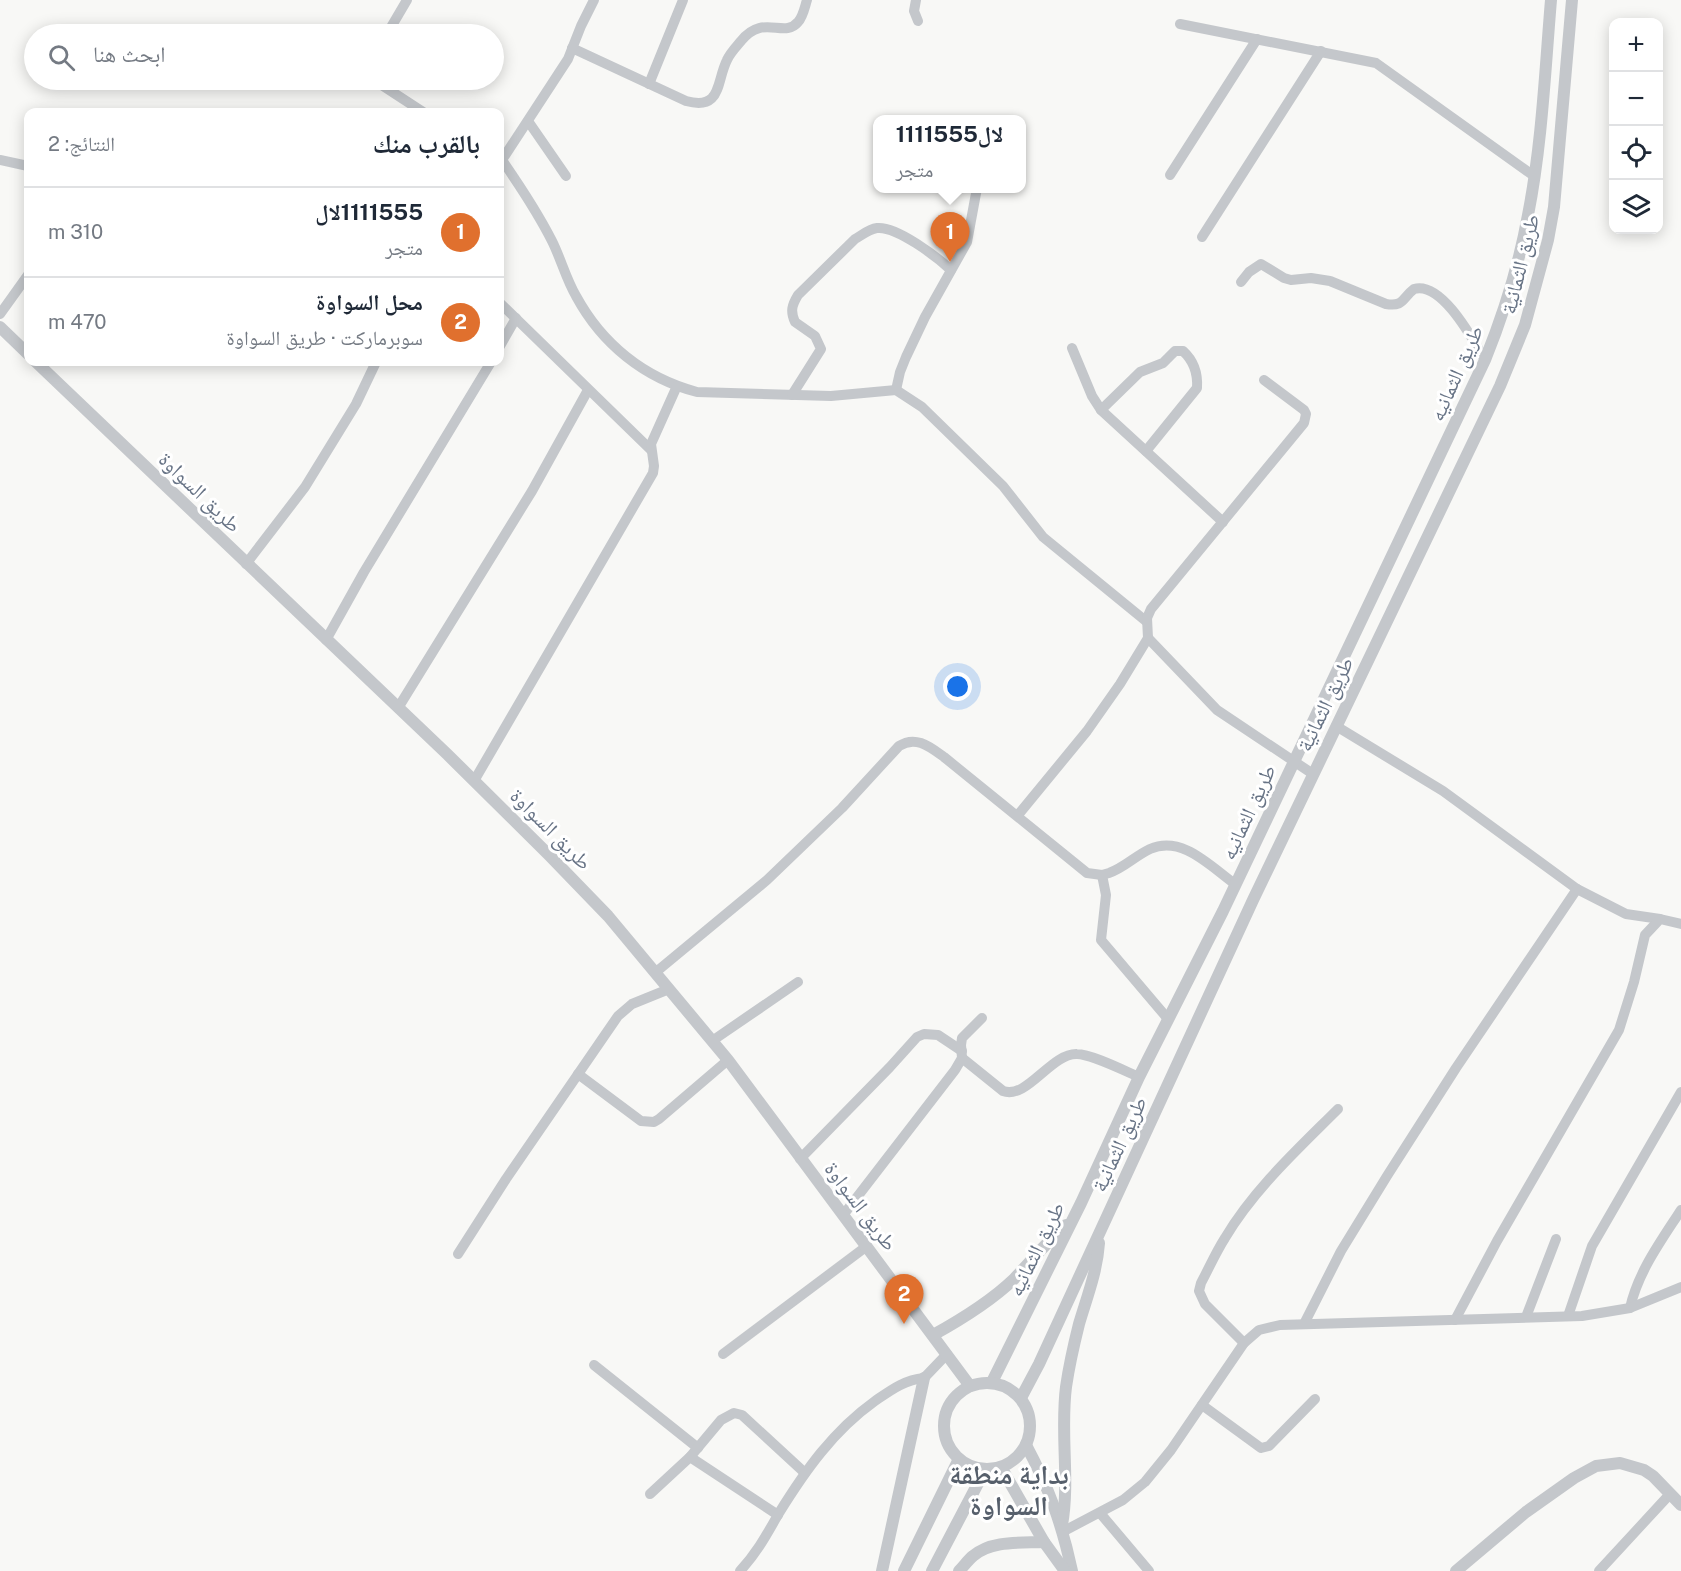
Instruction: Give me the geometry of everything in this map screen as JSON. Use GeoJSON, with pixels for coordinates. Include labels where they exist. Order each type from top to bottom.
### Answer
{"type":"FeatureCollection","features":[{"type":"Feature","properties":{"kind":"street"},"geometry":{"type":"LineString","coordinates":[[393,24],[407,0]]}},
{"type":"Feature","properties":{"kind":"street"},"geometry":{"type":"LineString","coordinates":[[504,157],[560,73],[594,0]]}},
{"type":"Feature","properties":{"kind":"street"},"geometry":{"type":"LineString","coordinates":[[650,84],[683,0]]}},
{"type":"Feature","properties":{"kind":"street"},"geometry":{"type":"LineString","coordinates":[[572,48],[696,104],[711,100],[715,96],[727,59],[747,33],[765,26],[778,28],[792,26],[798,22],[807,0]]}},
{"type":"Feature","properties":{"kind":"street"},"geometry":{"type":"LineString","coordinates":[[916,0],[914,11],[918,21]]}},
{"type":"Feature","properties":{"kind":"street","name":"طريق الثمانيه"},"geometry":{"type":"LineString","coordinates":[[992,1382],[1235,884],[1485,360],[1510,291],[1528,216],[1551,0]]}},
{"type":"Feature","properties":{"kind":"street","name":"طريق الثمانية"},"geometry":{"type":"LineString","coordinates":[[1021,1398],[1039,1364],[1253,900],[1500,386],[1526,325],[1554,207],[1572,0]]}},
{"type":"Feature","properties":{"kind":"street"},"geometry":{"type":"LineString","coordinates":[[1180,24],[1365,59],[1384,67],[1534,176]]}},
{"type":"Feature","properties":{"kind":"street"},"geometry":{"type":"LineString","coordinates":[[1170,175],[1257,39]]}},
{"type":"Feature","properties":{"kind":"street"},"geometry":{"type":"LineString","coordinates":[[1202,237],[1321,51]]}},
{"type":"Feature","properties":{"kind":"street"},"geometry":{"type":"LineString","coordinates":[[389,90],[417,108]]}},
{"type":"Feature","properties":{"kind":"street"},"geometry":{"type":"LineString","coordinates":[[528,121],[566,176]]}},
{"type":"Feature","properties":{"kind":"street"},"geometry":{"type":"LineString","coordinates":[[0,160],[24,165]]}},
{"type":"Feature","properties":{"kind":"street"},"geometry":{"type":"LineString","coordinates":[[504,166],[528,198],[543,225],[574,294],[589,319],[624,356],[639,367],[677,386],[697,392],[831,396],[897,390],[922,407],[1003,486],[1043,537],[1147,622]]}},
{"type":"Feature","properties":{"kind":"street"},"geometry":{"type":"LineString","coordinates":[[897,390],[900,372],[906,357],[925,317],[967,242],[977,193]]}},
{"type":"Feature","properties":{"kind":"street"},"geometry":{"type":"LineString","coordinates":[[792,395],[821,349],[815,336],[795,322],[791,308],[798,295],[855,239],[871,230],[879,228],[888,230],[927,250],[951,270]]}},
{"type":"Feature","properties":{"kind":"street"},"geometry":{"type":"LineString","coordinates":[[1240,282],[1261,264],[1284,278],[1330,281],[1395,306],[1400,304],[1414,289],[1424,288],[1454,312],[1485,360]]}},
{"type":"Feature","properties":{"kind":"street"},"geometry":{"type":"LineString","coordinates":[[0,314],[24,281]]}},
{"type":"Feature","properties":{"kind":"street"},"geometry":{"type":"LineString","coordinates":[[504,307],[651,450]]}},
{"type":"Feature","properties":{"kind":"street"},"geometry":{"type":"LineString","coordinates":[[504,339],[516,318]]}},
{"type":"Feature","properties":{"kind":"street"},"geometry":{"type":"LineString","coordinates":[[0,327],[24,350]]}},
{"type":"Feature","properties":{"kind":"street"},"geometry":{"type":"LineString","coordinates":[[1072,348],[1092,396],[1101,410],[1223,522]]}},
{"type":"Feature","properties":{"kind":"street"},"geometry":{"type":"LineString","coordinates":[[1101,410],[1140,372],[1163,363],[1175,351],[1184,351],[1192,361],[1197,375],[1197,388],[1146,451]]}},
{"type":"Feature","properties":{"kind":"street","name":"طريق السواوة"},"geometry":{"type":"LineString","coordinates":[[40,366],[474,780],[588,894],[728,1060],[970,1386]]}},
{"type":"Feature","properties":{"kind":"street"},"geometry":{"type":"LineString","coordinates":[[246,564],[305,487],[356,404],[374,366]]}},
{"type":"Feature","properties":{"kind":"street"},"geometry":{"type":"LineString","coordinates":[[326,640],[364,572],[489,366]]}},
{"type":"Feature","properties":{"kind":"street"},"geometry":{"type":"LineString","coordinates":[[1018,815],[1103,709],[1148,638],[1147,622],[1151,609],[1304,423],[1306,414],[1304,410],[1264,380]]}},
{"type":"Feature","properties":{"kind":"street"},"geometry":{"type":"LineString","coordinates":[[474,780],[650,479],[654,466],[651,450],[653,435],[677,386]]}},
{"type":"Feature","properties":{"kind":"street"},"geometry":{"type":"LineString","coordinates":[[398,708],[532,491],[588,390]]}},
{"type":"Feature","properties":{"kind":"street"},"geometry":{"type":"LineString","coordinates":[[1148,638],[1217,710],[1313,774]]}},
{"type":"Feature","properties":{"kind":"street"},"geometry":{"type":"LineString","coordinates":[[1336,726],[1443,791],[1577,889],[1626,914],[1681,924]]}},
{"type":"Feature","properties":{"kind":"street"},"geometry":{"type":"LineString","coordinates":[[656,972],[767,880],[842,808],[899,746],[904,742],[915,740],[932,748],[1018,815],[1087,873],[1102,874],[1116,870],[1151,849],[1172,845],[1192,853],[1235,884]]}},
{"type":"Feature","properties":{"kind":"street"},"geometry":{"type":"LineString","coordinates":[[1102,874],[1106,895],[1101,940],[1168,1019]]}},
{"type":"Feature","properties":{"kind":"street"},"geometry":{"type":"LineString","coordinates":[[1304,1324],[1341,1251],[1387,1176],[1456,1068],[1577,889]]}},
{"type":"Feature","properties":{"kind":"street"},"geometry":{"type":"LineString","coordinates":[[1455,1320],[1497,1241],[1619,1030],[1645,935],[1660,919]]}},
{"type":"Feature","properties":{"kind":"street"},"geometry":{"type":"LineString","coordinates":[[712,1041],[798,982]]}},
{"type":"Feature","properties":{"kind":"street"},"geometry":{"type":"LineString","coordinates":[[458,1254],[611,1026],[625,1009],[642,999],[669,989]]}},
{"type":"Feature","properties":{"kind":"street"},"geometry":{"type":"LineString","coordinates":[[844,1214],[913,1126],[962,1055],[962,1038],[982,1018]]}},
{"type":"Feature","properties":{"kind":"street"},"geometry":{"type":"LineString","coordinates":[[800,1159],[890,1068],[917,1037],[924,1034],[938,1035],[1003,1091],[1009,1093],[1018,1091],[1060,1060],[1077,1054],[1139,1077]]}},
{"type":"Feature","properties":{"kind":"street"},"geometry":{"type":"LineString","coordinates":[[578,1074],[641,1121],[649,1123],[659,1119],[728,1060]]}},
{"type":"Feature","properties":{"kind":"street"},"geometry":{"type":"LineString","coordinates":[[1568,1316],[1592,1246],[1681,1092]]}},
{"type":"Feature","properties":{"kind":"street"},"geometry":{"type":"LineString","coordinates":[[1244,1343],[1205,1305],[1199,1291],[1201,1283],[1225,1236],[1246,1207],[1338,1109]]}},
{"type":"Feature","properties":{"kind":"street"},"geometry":{"type":"LineString","coordinates":[[1630,1308],[1643,1270],[1681,1210]]}},
{"type":"Feature","properties":{"kind":"street"},"geometry":{"type":"LineString","coordinates":[[933,1335],[988,1301],[1073,1218]]}},
{"type":"Feature","properties":{"kind":"street"},"geometry":{"type":"LineString","coordinates":[[1063,1528],[1066,1386],[1079,1325],[1096,1270],[1099,1234]]}},
{"type":"Feature","properties":{"kind":"street"},"geometry":{"type":"LineString","coordinates":[[1526,1317],[1556,1239]]}},
{"type":"Feature","properties":{"kind":"street"},"geometry":{"type":"LineString","coordinates":[[723,1354],[867,1246]]}},
{"type":"Feature","properties":{"kind":"street"},"geometry":{"type":"LineString","coordinates":[[1063,1528],[1100,1513],[1123,1500],[1145,1482],[1171,1450],[1244,1343],[1259,1330],[1280,1325],[1568,1316],[1630,1308],[1681,1287]]}},
{"type":"Feature","properties":{"kind":"street"},"geometry":{"type":"LineString","coordinates":[[882,1571],[924,1378],[947,1354]]}},
{"type":"Feature","properties":{"kind":"street"},"geometry":{"type":"LineString","coordinates":[[594,1365],[699,1448]]}},
{"type":"Feature","properties":{"kind":"street"},"geometry":{"type":"LineString","coordinates":[[740,1571],[760,1547],[805,1473],[836,1434],[867,1406],[902,1383],[924,1378]]}},
{"type":"Feature","properties":{"kind":"street"},"geometry":{"type":"LineString","coordinates":[[992,1382],[1013,1390],[1021,1398],[1030,1421],[1030,1434],[1020,1455],[1001,1467],[986,1470],[976,1468],[959,1459],[946,1441],[944,1420],[952,1399],[970,1386],[992,1382]]}},
{"type":"Feature","properties":{"kind":"street"},"geometry":{"type":"LineString","coordinates":[[1202,1405],[1261,1448],[1269,1446],[1315,1400]]}},
{"type":"Feature","properties":{"kind":"street"},"geometry":{"type":"LineString","coordinates":[[650,1494],[699,1448],[721,1420],[738,1413],[805,1473]]}},
{"type":"Feature","properties":{"kind":"street"},"geometry":{"type":"LineString","coordinates":[[1026,1446],[1042,1475],[1063,1528],[1072,1571]]}},
{"type":"Feature","properties":{"kind":"street"},"geometry":{"type":"LineString","coordinates":[[690,1457],[778,1515]]}},
{"type":"Feature","properties":{"kind":"street"},"geometry":{"type":"LineString","coordinates":[[904,1571],[959,1459]]}},
{"type":"Feature","properties":{"kind":"street"},"geometry":{"type":"LineString","coordinates":[[1460,1570],[1526,1512],[1574,1478],[1596,1466],[1620,1463],[1632,1465],[1653,1476],[1681,1505]]}},
{"type":"Feature","properties":{"kind":"street"},"geometry":{"type":"LineString","coordinates":[[1001,1467],[1044,1542],[1065,1571]]}},
{"type":"Feature","properties":{"kind":"street"},"geometry":{"type":"LineString","coordinates":[[932,1571],[986,1470]]}},
{"type":"Feature","properties":{"kind":"street"},"geometry":{"type":"LineString","coordinates":[[1599,1571],[1670,1494]]}},
{"type":"Feature","properties":{"kind":"street"},"geometry":{"type":"LineString","coordinates":[[1100,1513],[1149,1571]]}},
{"type":"Feature","properties":{"kind":"street"},"geometry":{"type":"LineString","coordinates":[[959,1571],[974,1555],[986,1549],[1002,1544],[1044,1542]]}},
{"type":"Feature","properties":{"kind":"street"},"geometry":{"type":"LineString","coordinates":[[1132,1571],[1138,1559]]}},
{"type":"Feature","properties":{"kind":"place","name":"1111555لال"},"geometry":{"type":"Point","coordinates":[950,262]}},
{"type":"Feature","properties":{"kind":"place","name":"محل السواوة"},"geometry":{"type":"Point","coordinates":[904,1324]}},
{"type":"Feature","properties":{"kind":"district","name":"بداية منطقة السواوة"},"geometry":{"type":"Point","coordinates":[1009,1490]}}]}
